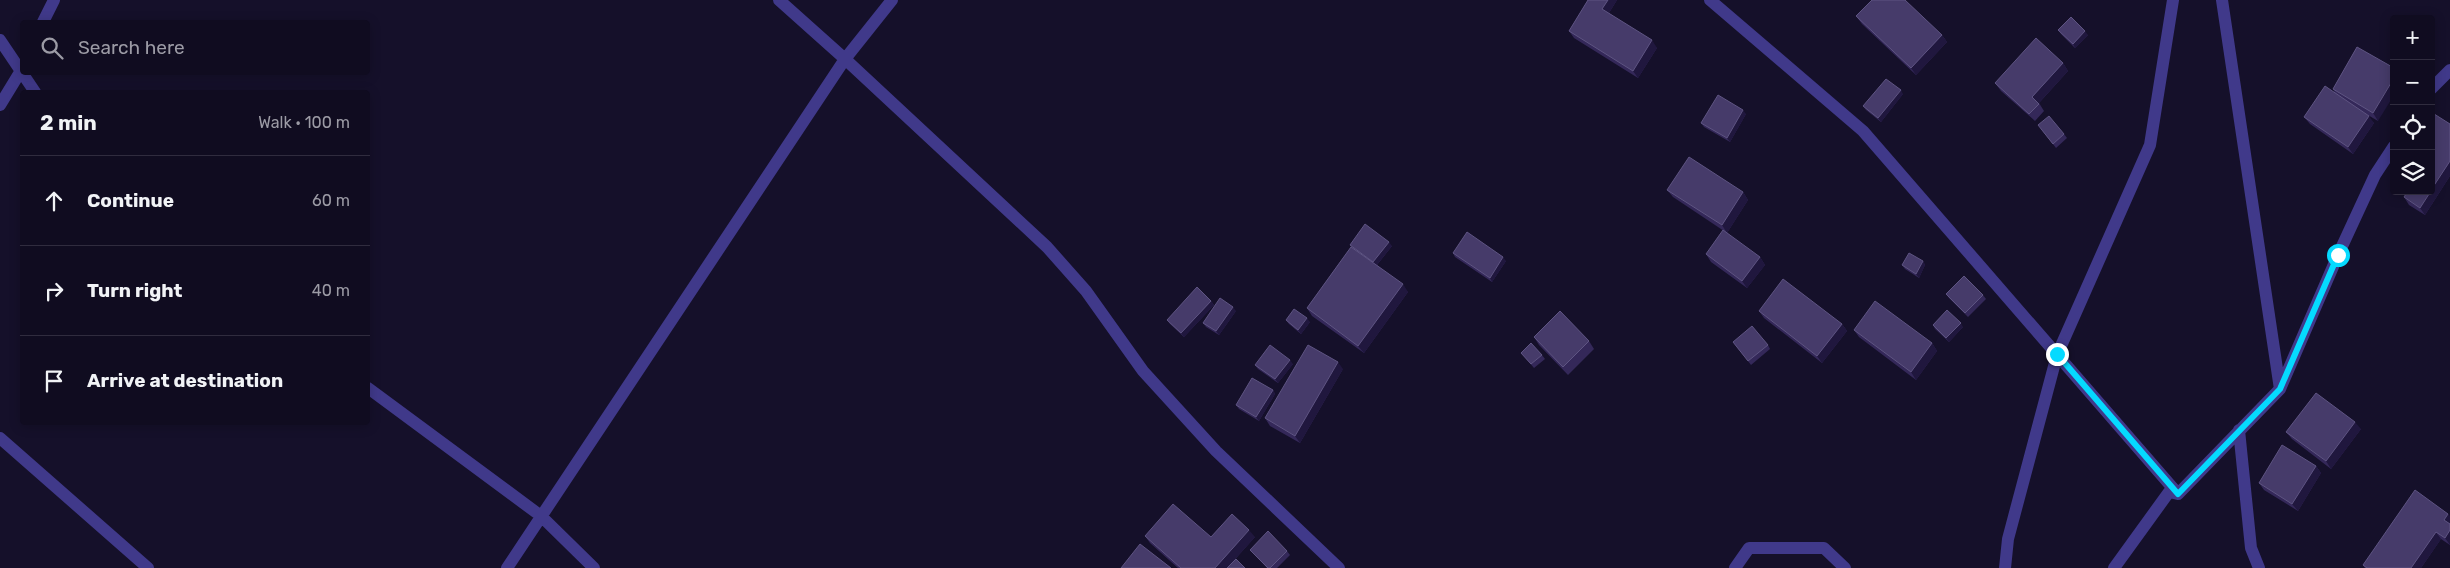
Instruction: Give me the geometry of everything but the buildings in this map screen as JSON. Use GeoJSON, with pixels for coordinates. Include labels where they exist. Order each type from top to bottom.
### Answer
{"type":"FeatureCollection","features":[{"type":"Feature","properties":{"kind":"street"},"geometry":{"type":"LineString","coordinates":[[44,20],[54,0]]}},
{"type":"Feature","properties":{"kind":"street"},"geometry":{"type":"LineString","coordinates":[[779,0],[1047,247],[1086,290],[1144,371],[1216,451],[1339,568]]}},
{"type":"Feature","properties":{"kind":"street"},"geometry":{"type":"LineString","coordinates":[[506,568],[845,59],[892,0]]}},
{"type":"Feature","properties":{"kind":"street"},"geometry":{"type":"LineString","coordinates":[[1710,0],[1862,131],[2178,494]]}},
{"type":"Feature","properties":{"kind":"street"},"geometry":{"type":"LineString","coordinates":[[2005,568],[2008,539],[2057,354],[2150,145],[2173,0]]}},
{"type":"Feature","properties":{"kind":"street"},"geometry":{"type":"LineString","coordinates":[[2222,0],[2280,389]]}},
{"type":"Feature","properties":{"kind":"street"},"geometry":{"type":"LineString","coordinates":[[0,40],[20,67]]}},
{"type":"Feature","properties":{"kind":"street"},"geometry":{"type":"LineString","coordinates":[[2435,85],[2450,70]]}},
{"type":"Feature","properties":{"kind":"street"},"geometry":{"type":"LineString","coordinates":[[0,105],[20,73]]}},
{"type":"Feature","properties":{"kind":"street"},"geometry":{"type":"LineString","coordinates":[[25,75],[34,90]]}},
{"type":"Feature","properties":{"kind":"street"},"geometry":{"type":"LineString","coordinates":[[2178,494],[2280,389],[2375,175],[2391,150]]}},
{"type":"Feature","properties":{"kind":"street"},"geometry":{"type":"LineString","coordinates":[[370,389],[541,516],[594,568]]}},
{"type":"Feature","properties":{"kind":"street"},"geometry":{"type":"LineString","coordinates":[[2239,430],[2251,548],[2259,568]]}},
{"type":"Feature","properties":{"kind":"street"},"geometry":{"type":"LineString","coordinates":[[0,438],[148,568]]}},
{"type":"Feature","properties":{"kind":"street"},"geometry":{"type":"LineString","coordinates":[[2114,568],[2169,492],[2178,494]]}},
{"type":"Feature","properties":{"kind":"street"},"geometry":{"type":"LineString","coordinates":[[1735,568],[1749,548],[1824,548],[1845,568]]}},
{"type":"Feature","properties":{"kind":"route"},"geometry":{"type":"LineString","coordinates":[[2057,354],[2178,494],[2280,389],[2338,255]]}}]}
